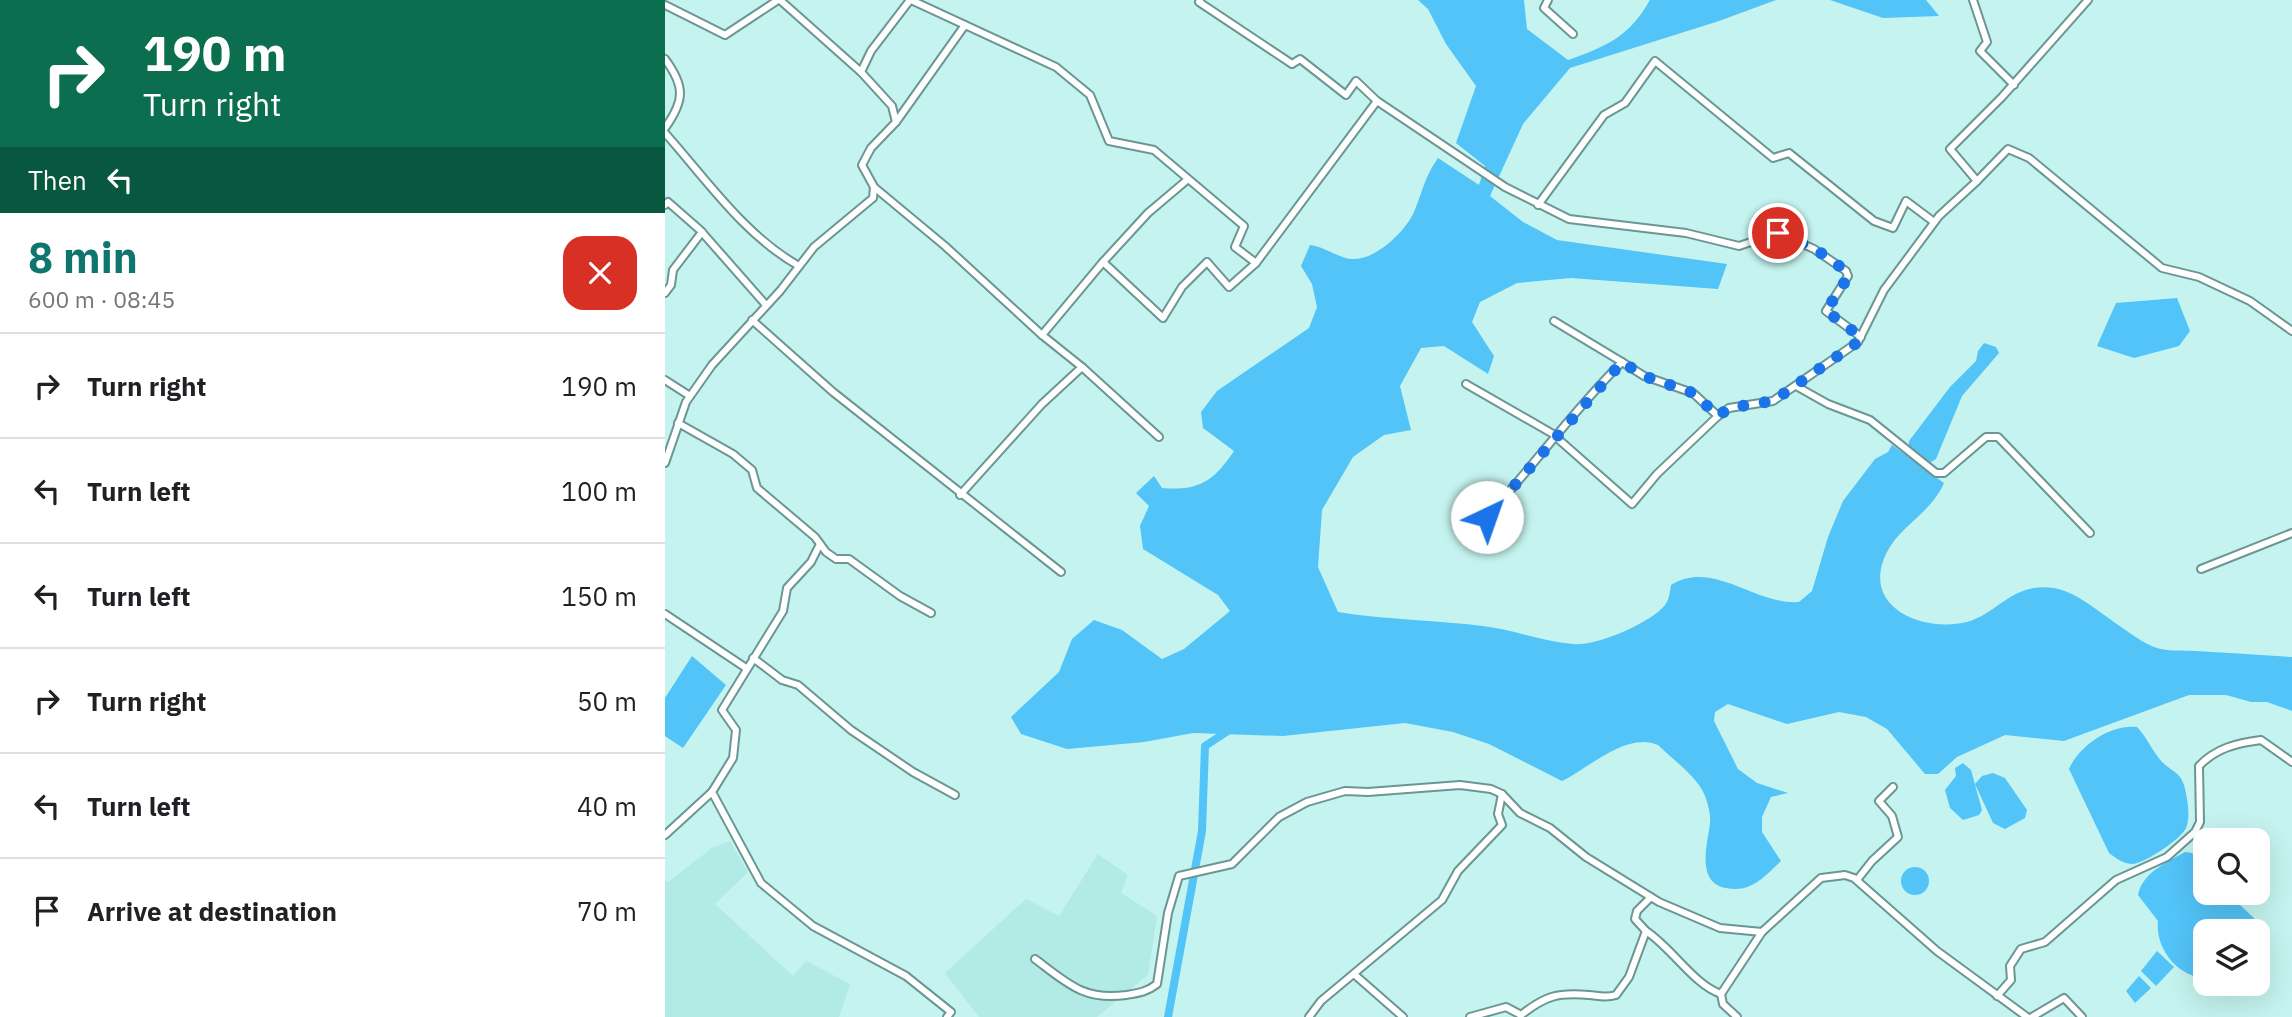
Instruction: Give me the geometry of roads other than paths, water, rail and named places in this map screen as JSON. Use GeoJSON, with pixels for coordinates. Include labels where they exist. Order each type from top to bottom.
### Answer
{"type":"FeatureCollection","features":[{"type":"Feature","properties":{"kind":"street"},"geometry":{"type":"LineString","coordinates":[[665,5],[725,35],[779,0],[861,72],[892,106],[896,122]]}},
{"type":"Feature","properties":{"kind":"street"},"geometry":{"type":"LineString","coordinates":[[861,72],[871,51],[911,0],[1056,67],[1090,95],[1109,141],[1154,149],[1187,180],[1244,226],[1235,247],[1256,263]]}},
{"type":"Feature","properties":{"kind":"street"},"geometry":{"type":"LineString","coordinates":[[1200,0],[1199,2],[1292,64],[1300,59],[1312,65],[1346,95],[1356,81],[1377,101],[1505,187],[1569,219],[1686,233],[1739,246],[1778,233],[1814,248],[1846,271],[1846,280],[1826,311],[1861,337]]}},
{"type":"Feature","properties":{"kind":"street"},"geometry":{"type":"LineString","coordinates":[[1548,0],[1544,8],[1573,34]]}},
{"type":"Feature","properties":{"kind":"street"},"geometry":{"type":"LineString","coordinates":[[1973,0],[1987,42],[1980,51],[2014,85]]}},
{"type":"Feature","properties":{"kind":"street"},"geometry":{"type":"LineString","coordinates":[[1977,181],[1950,149],[2014,85],[2088,0]]}},
{"type":"Feature","properties":{"kind":"street"},"geometry":{"type":"LineString","coordinates":[[965,25],[896,122],[871,148],[862,165],[874,187],[946,246],[1042,335],[1082,367],[1159,437]]}},
{"type":"Feature","properties":{"kind":"street"},"geometry":{"type":"LineString","coordinates":[[665,59],[680,79],[675,114],[665,130],[745,225],[775,252],[799,266]]}},
{"type":"Feature","properties":{"kind":"street"},"geometry":{"type":"LineString","coordinates":[[1538,205],[1604,115],[1625,103],[1655,61],[1773,158],[1789,153],[1874,221],[1893,228],[1906,201],[1934,222]]}},
{"type":"Feature","properties":{"kind":"street"},"geometry":{"type":"LineString","coordinates":[[1103,262],[1163,318],[1182,287],[1207,262],[1229,287],[1256,263],[1377,101]]}},
{"type":"Feature","properties":{"kind":"street"},"geometry":{"type":"LineString","coordinates":[[1467,384],[1557,438],[1632,503],[1729,408],[1773,401],[1861,337],[1884,290],[1934,222],[2008,149],[2029,158],[2162,268],[2199,277],[2250,300],[2292,331]]}},
{"type":"Feature","properties":{"kind":"street"},"geometry":{"type":"LineString","coordinates":[[1042,335],[1148,213],[1187,180]]}},
{"type":"Feature","properties":{"kind":"street"},"geometry":{"type":"LineString","coordinates":[[665,463],[690,396],[814,247],[873,198],[874,187]]}},
{"type":"Feature","properties":{"kind":"street"},"geometry":{"type":"LineString","coordinates":[[665,205],[668,202],[702,232],[766,305]]}},
{"type":"Feature","properties":{"kind":"street"},"geometry":{"type":"LineString","coordinates":[[665,293],[671,285],[673,270],[702,232]]}},
{"type":"Feature","properties":{"kind":"street"},"geometry":{"type":"LineString","coordinates":[[752,320],[833,392],[960,495],[1061,572]]}},
{"type":"Feature","properties":{"kind":"street"},"geometry":{"type":"LineString","coordinates":[[1554,321],[1644,376],[1693,393],[1718,416]]}},
{"type":"Feature","properties":{"kind":"street"},"geometry":{"type":"LineString","coordinates":[[1487,517],[1622,362]]}},
{"type":"Feature","properties":{"kind":"street"},"geometry":{"type":"LineString","coordinates":[[960,495],[1064,381],[1082,367]]}},
{"type":"Feature","properties":{"kind":"street"},"geometry":{"type":"LineString","coordinates":[[665,380],[690,396]]}},
{"type":"Feature","properties":{"kind":"street"},"geometry":{"type":"LineString","coordinates":[[1796,386],[1828,404],[1870,420],[1936,473],[1944,472],[1986,438],[1998,437],[2090,533]]}},
{"type":"Feature","properties":{"kind":"street"},"geometry":{"type":"LineString","coordinates":[[678,424],[733,454],[752,470],[757,488],[836,559],[849,559],[900,596],[931,612]]}},
{"type":"Feature","properties":{"kind":"street"},"geometry":{"type":"LineString","coordinates":[[2201,569],[2292,533]]}},
{"type":"Feature","properties":{"kind":"street"},"geometry":{"type":"LineString","coordinates":[[665,835],[712,792],[733,758],[736,730],[722,710],[783,611],[787,588],[811,562],[820,544]]}},
{"type":"Feature","properties":{"kind":"street"},"geometry":{"type":"LineString","coordinates":[[665,614],[746,668]]}},
{"type":"Feature","properties":{"kind":"street"},"geometry":{"type":"LineString","coordinates":[[753,658],[782,680],[798,685],[851,730],[913,772],[955,794]]}},
{"type":"Feature","properties":{"kind":"street"},"geometry":{"type":"LineString","coordinates":[[1997,996],[2011,980],[2010,966],[2021,949],[2045,942],[2116,880],[2167,857],[2195,832],[2200,822],[2199,766],[2206,758],[2241,742],[2261,740],[2292,762]]}},
{"type":"Feature","properties":{"kind":"street"},"geometry":{"type":"LineString","coordinates":[[1035,959],[1076,990],[1105,998],[1148,991],[1157,984],[1168,913],[1179,876],[1232,864],[1279,817],[1307,802],[1355,790],[1369,792],[1459,785],[1502,793],[1520,813],[1562,836],[1586,857],[1682,915],[1720,928],[1762,932]]}},
{"type":"Feature","properties":{"kind":"street"},"geometry":{"type":"LineString","coordinates":[[1857,880],[1872,861],[1898,837],[1892,816],[1879,801],[1893,787]]}},
{"type":"Feature","properties":{"kind":"street"},"geometry":{"type":"LineString","coordinates":[[712,792],[761,883],[813,926],[906,976],[949,1015],[958,1017]]}},
{"type":"Feature","properties":{"kind":"street"},"geometry":{"type":"LineString","coordinates":[[1309,1017],[1321,1002],[1355,975],[1408,925],[1448,894],[1458,871],[1502,825],[1498,814],[1502,793]]}},
{"type":"Feature","properties":{"kind":"street"},"geometry":{"type":"LineString","coordinates":[[1737,1017],[1723,1004],[1721,994],[1762,932],[1786,914],[1810,886],[1821,878],[1845,876],[1857,880],[1937,951],[2030,1017],[2064,998],[2082,1017]]}},
{"type":"Feature","properties":{"kind":"street"},"geometry":{"type":"LineString","coordinates":[[1651,897],[1637,911],[1635,919],[1710,990],[1721,994]]}},
{"type":"Feature","properties":{"kind":"street"},"geometry":{"type":"LineString","coordinates":[[1471,1017],[1506,1007],[1521,1015],[1550,996],[1590,995],[1606,998],[1616,995],[1629,977],[1646,931]]}},
{"type":"Feature","properties":{"kind":"street"},"geometry":{"type":"LineString","coordinates":[[1355,975],[1403,1017]]}},
{"type":"Feature","properties":{"kind":"water"},"geometry":{"type":"Polygon","coordinates":[[[1418,0],[1524,0],[1527,29],[1568,60],[1616,39],[1634,23],[1650,0],[1776,0],[1570,68],[1523,124],[1490,196],[1523,222],[1557,240],[1727,264],[1718,289],[1571,278],[1517,283],[1480,302],[1472,322],[1494,356],[1488,374],[1444,346],[1421,348],[1400,386],[1411,430],[1384,435],[1353,457],[1322,510],[1318,567],[1338,612],[1483,626],[1562,643],[1583,644],[1608,638],[1648,619],[1666,603],[1671,585],[1687,578],[1718,580],[1766,597],[1799,602],[1812,591],[1828,537],[1843,501],[1875,459],[1888,452],[1892,445],[1944,483],[1931,503],[1900,534],[1887,552],[1881,571],[1881,588],[1888,601],[1900,612],[1932,623],[1967,622],[2016,594],[2040,587],[2054,588],[2077,597],[2129,633],[2159,649],[2292,657],[2292,711],[2267,702],[2251,702],[2226,695],[2189,695],[2064,741],[2005,735],[1957,757],[1938,774],[1925,774],[1887,729],[1866,717],[1839,712],[1787,724],[1728,704],[1715,712],[1714,721],[1738,769],[1757,783],[1788,793],[1771,797],[1762,817],[1762,832],[1781,861],[1757,882],[1735,889],[1716,884],[1707,870],[1710,816],[1702,789],[1691,775],[1658,745],[1646,742],[1621,747],[1562,781],[1489,744],[1453,732],[1405,723],[1283,736],[1193,733],[1144,742],[1067,749],[1021,734],[1011,717],[1059,672],[1072,639],[1094,620],[1122,630],[1162,659],[1184,649],[1230,611],[1218,595],[1143,549],[1140,526],[1149,506],[1136,493],[1154,476],[1162,488],[1196,486],[1212,477],[1234,451],[1203,428],[1201,412],[1217,391],[1309,328],[1317,307],[1312,284],[1301,266],[1310,245],[1351,259],[1370,255],[1388,244],[1410,220],[1438,158],[1479,185],[1485,166],[1456,143],[1476,86],[1446,44],[1428,9],[1418,0]]]}},
{"type":"Feature","properties":{"kind":"water"},"geometry":{"type":"Polygon","coordinates":[[[1830,0],[1926,0],[1939,16],[1883,18],[1830,0]]]}},
{"type":"Feature","properties":{"kind":"water"},"geometry":{"type":"Polygon","coordinates":[[[2177,298],[2190,331],[2179,346],[2134,358],[2097,346],[2116,303],[2177,298]]]}},
{"type":"Feature","properties":{"kind":"water"},"geometry":{"type":"Polygon","coordinates":[[[1984,343],[1996,347],[1999,353],[1962,396],[1936,459],[1931,462],[1909,449],[1909,441],[1950,387],[1976,361],[1978,351],[1984,343]]]}},
{"type":"Feature","properties":{"kind":"water"},"geometry":{"type":"Polygon","coordinates":[[[692,656],[726,685],[683,748],[665,736],[665,698],[692,656]]]}},
{"type":"Feature","properties":{"kind":"water"},"geometry":{"type":"Polygon","coordinates":[[[2137,727],[2162,762],[2178,774],[2182,781],[2188,818],[2183,833],[2170,844],[2133,864],[2123,862],[2109,853],[2069,769],[2080,752],[2097,738],[2116,729],[2137,727]]]}},
{"type":"Feature","properties":{"kind":"water"},"geometry":{"type":"Polygon","coordinates":[[[1963,763],[1971,770],[1982,810],[1979,815],[1963,820],[1950,808],[1945,790],[1956,776],[1955,768],[1963,763]]]}},
{"type":"Feature","properties":{"kind":"water"},"geometry":{"type":"Polygon","coordinates":[[[1993,773],[2005,778],[2027,810],[2025,818],[2005,829],[1993,823],[1975,784],[1982,776],[1993,773]]]}},
{"type":"Feature","properties":{"kind":"water"},"geometry":{"type":"Polygon","coordinates":[[[2185,852],[2192,853],[2193,905],[2240,905],[2254,918],[2193,919],[2193,976],[2169,958],[2160,940],[2158,921],[2138,895],[2144,880],[2163,864],[2185,852]]]}},
{"type":"Feature","properties":{"kind":"water"},"geometry":{"type":"Polygon","coordinates":[[[1915,867],[1925,871],[1929,881],[1925,891],[1915,895],[1905,891],[1901,881],[1905,871],[1915,867]]]}},
{"type":"Feature","properties":{"kind":"water"},"geometry":{"type":"Polygon","coordinates":[[[2157,951],[2174,967],[2156,986],[2141,971],[2157,951]]]}},
{"type":"Feature","properties":{"kind":"water"},"geometry":{"type":"Polygon","coordinates":[[[2139,976],[2151,988],[2135,1003],[2126,991],[2139,976]]]}},
{"type":"Feature","properties":{"kind":"waterway"},"geometry":{"type":"LineString","coordinates":[[1168,1017],[1202,831],[1205,746],[1231,729]]}}]}
